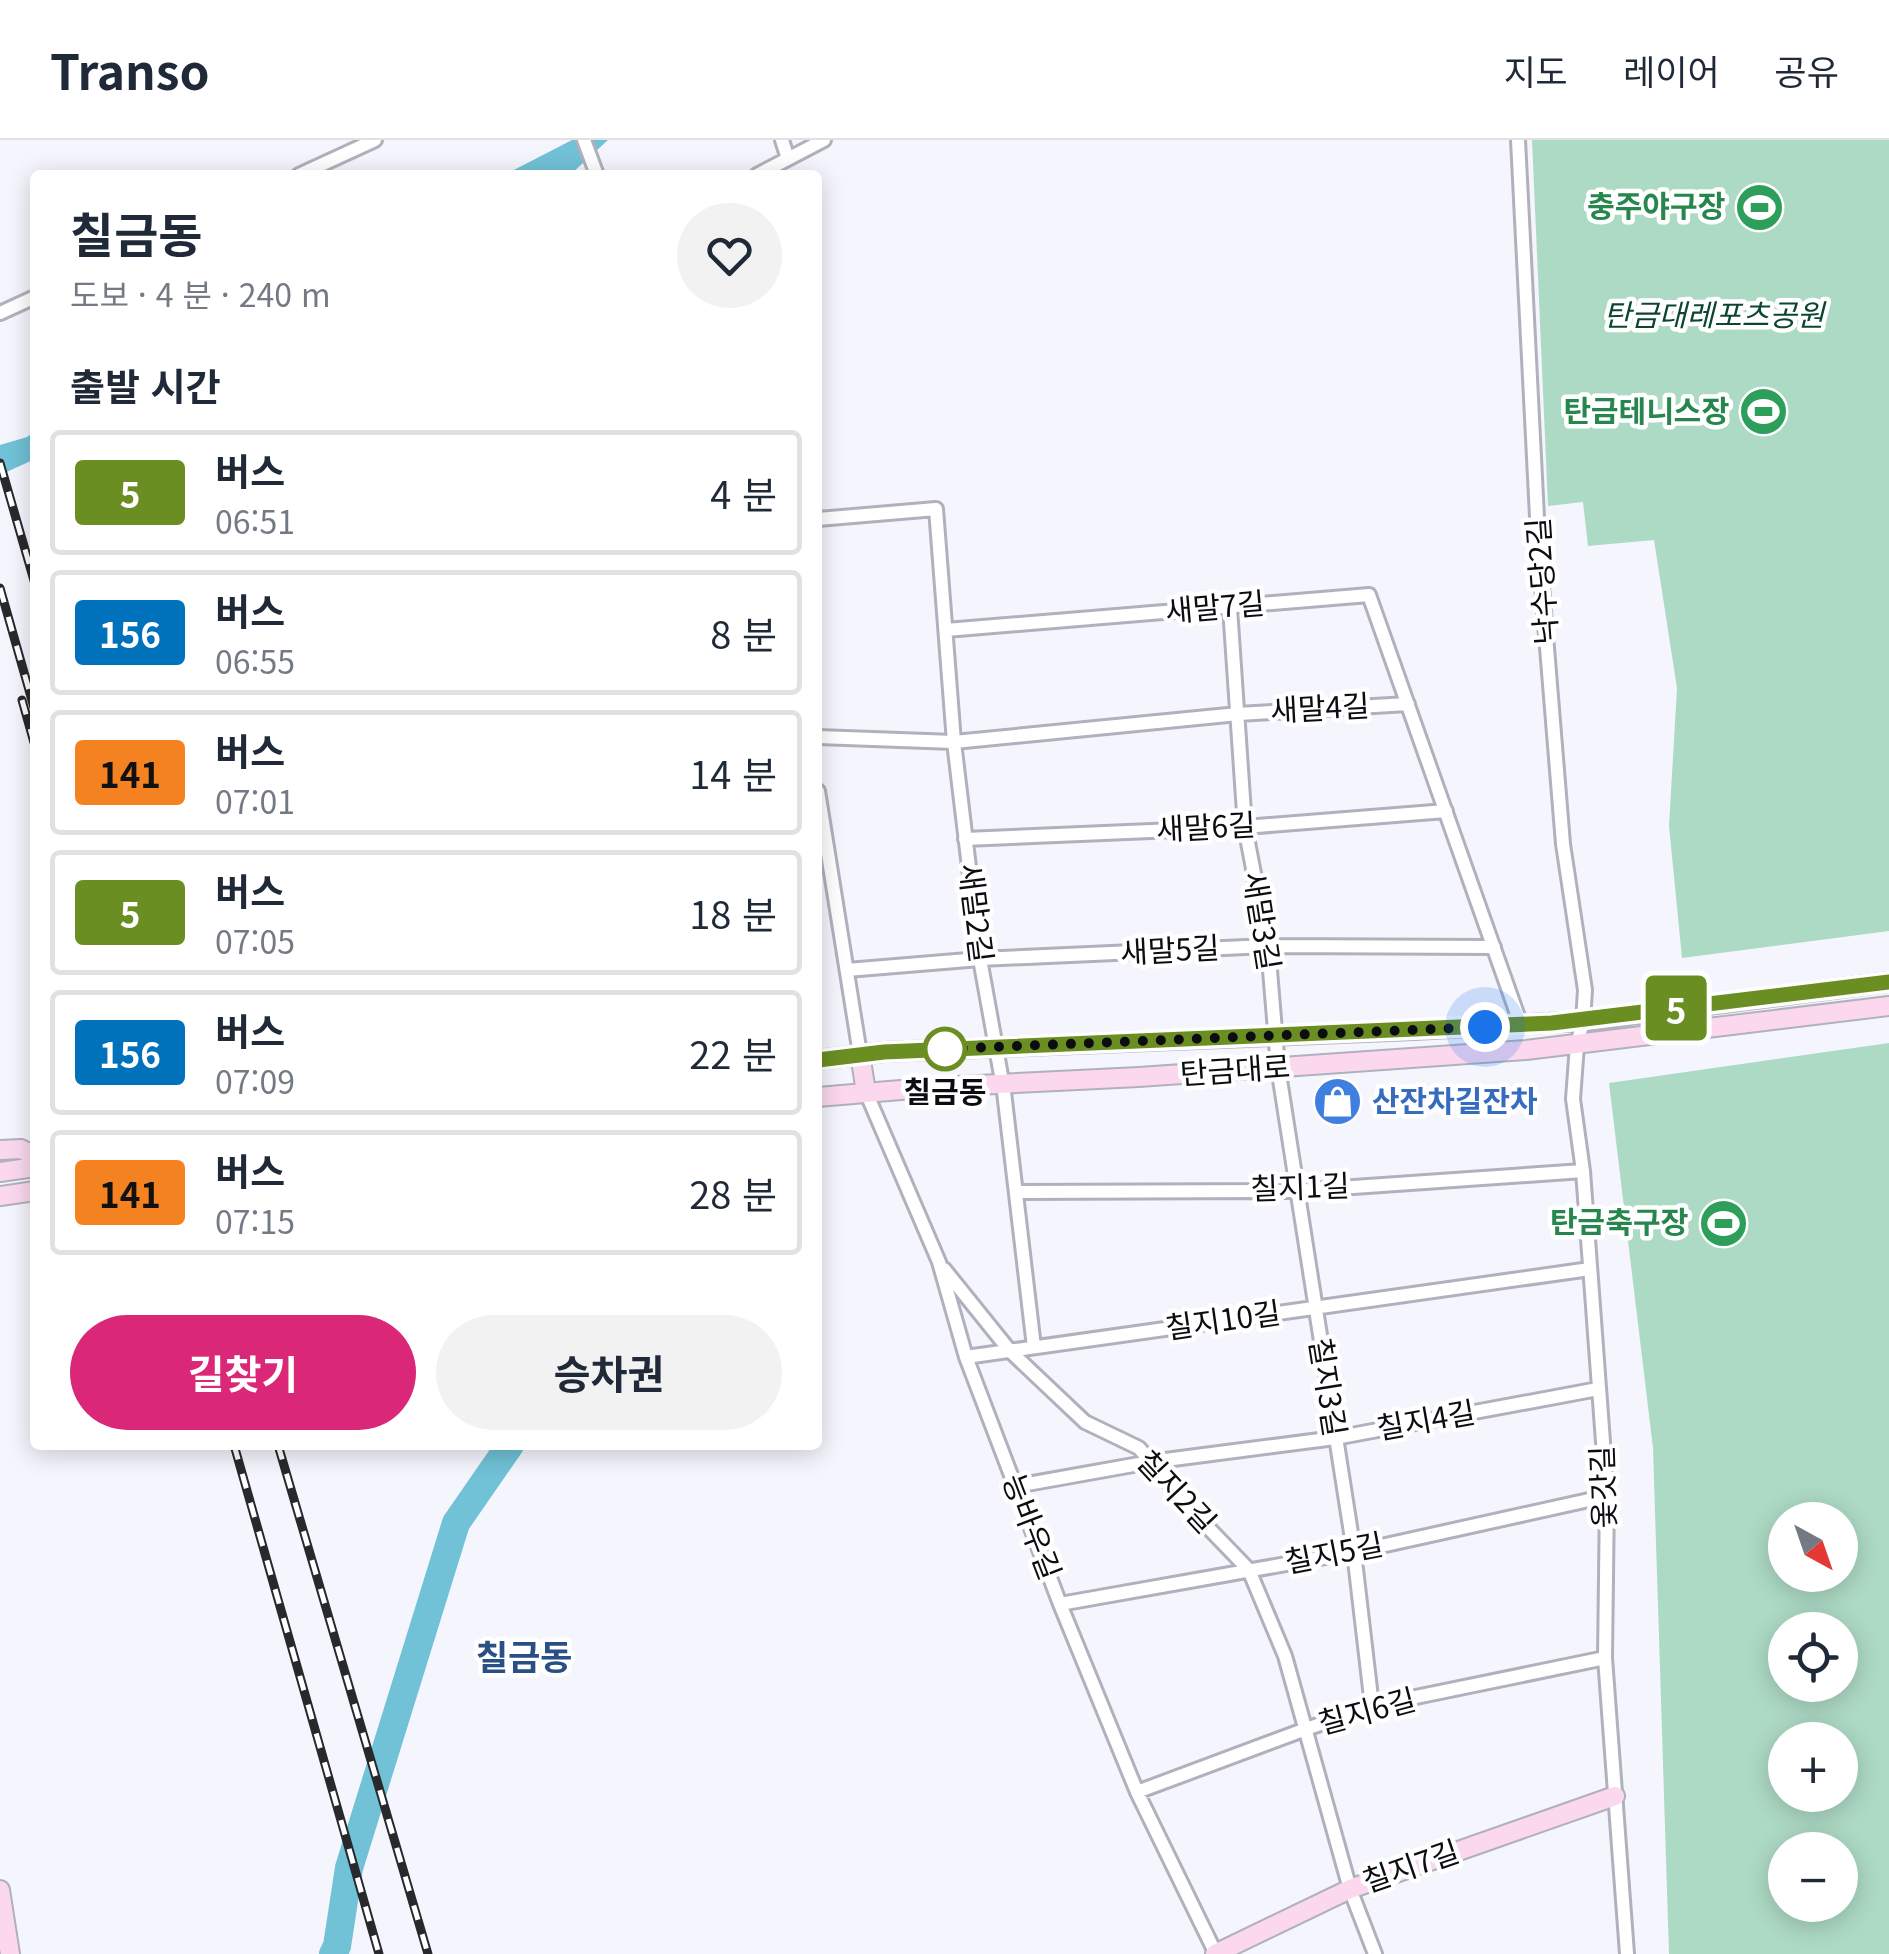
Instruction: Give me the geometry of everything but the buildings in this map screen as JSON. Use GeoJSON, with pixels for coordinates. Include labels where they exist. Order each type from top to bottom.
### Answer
{"type":"FeatureCollection","features":[{"type":"Feature","properties":{"kind":"main road","name":"탄금대로"},"geometry":{"type":"LineString","coordinates":[[822,1059],[997,1047],[1583,1021],[1889,982]]}},
{"type":"Feature","properties":{"kind":"main road","name":"탄금대로"},"geometry":{"type":"LineString","coordinates":[[822,1096],[1577,1046],[1889,1006]]}},
{"type":"Feature","properties":{"kind":"main road"},"geometry":{"type":"LineString","coordinates":[[860,1054],[866,1092]]}},
{"type":"Feature","properties":{"kind":"main road"},"geometry":{"type":"LineString","coordinates":[[0,1150],[21,1149],[30,1154]]}},
{"type":"Feature","properties":{"kind":"main road"},"geometry":{"type":"LineString","coordinates":[[0,1172],[30,1168]]}},
{"type":"Feature","properties":{"kind":"main road"},"geometry":{"type":"LineString","coordinates":[[0,1196],[30,1191]]}},
{"type":"Feature","properties":{"kind":"main road"},"geometry":{"type":"LineString","coordinates":[[0,1207],[30,1192]]}},
{"type":"Feature","properties":{"kind":"main road","name":"칠지7길"},"geometry":{"type":"LineString","coordinates":[[1216,1954],[1350,1888],[1615,1796]]}},
{"type":"Feature","properties":{"kind":"main road"},"geometry":{"type":"LineString","coordinates":[[0,1890],[10,1954]]}},
{"type":"Feature","properties":{"kind":"street"},"geometry":{"type":"LineString","coordinates":[[310,170],[375,140]]}},
{"type":"Feature","properties":{"kind":"street"},"geometry":{"type":"LineString","coordinates":[[584,140],[595,170]]}},
{"type":"Feature","properties":{"kind":"street"},"geometry":{"type":"LineString","coordinates":[[782,140],[788,159]]}},
{"type":"Feature","properties":{"kind":"street"},"geometry":{"type":"LineString","coordinates":[[767,170],[824,140]]}},
{"type":"Feature","properties":{"kind":"street","name":"낙수당2길"},"geometry":{"type":"LineString","coordinates":[[1518,140],[1538,537],[1562,844],[1586,990],[1583,1021]]}},
{"type":"Feature","properties":{"kind":"street"},"geometry":{"type":"LineString","coordinates":[[0,313],[30,299]]}},
{"type":"Feature","properties":{"kind":"street","name":"새말2길"},"geometry":{"type":"LineString","coordinates":[[822,520],[936,509],[965,839],[980,959],[1002,1083]]}},
{"type":"Feature","properties":{"kind":"street","name":"새말7길"},"geometry":{"type":"LineString","coordinates":[[946,630],[1369,594],[1408,704]]}},
{"type":"Feature","properties":{"kind":"street","name":"새말3길"},"geometry":{"type":"LineString","coordinates":[[1230,608],[1245,827],[1268,946],[1278,1068]]}},
{"type":"Feature","properties":{"kind":"street","name":"새말4길"},"geometry":{"type":"LineString","coordinates":[[822,737],[954,742],[1238,714],[1408,704],[1521,1025]]}},
{"type":"Feature","properties":{"kind":"street","name":"새말6길"},"geometry":{"type":"LineString","coordinates":[[965,839],[1245,827],[1446,811]]}},
{"type":"Feature","properties":{"kind":"street"},"geometry":{"type":"LineString","coordinates":[[822,816],[860,1054]]}},
{"type":"Feature","properties":{"kind":"street","name":"새말5길"},"geometry":{"type":"LineString","coordinates":[[847,970],[980,959],[1268,946],[1494,948]]}},
{"type":"Feature","properties":{"kind":"street","name":"옻갓길"},"geometry":{"type":"LineString","coordinates":[[1583,1021],[1577,1046],[1574,1098],[1584,1171],[1607,1496],[1606,1658],[1627,1954]]}},
{"type":"Feature","properties":{"kind":"street","name":"칠지3길"},"geometry":{"type":"LineString","coordinates":[[1278,1068],[1354,1552],[1372,1706]]}},
{"type":"Feature","properties":{"kind":"street"},"geometry":{"type":"LineString","coordinates":[[966,1357],[1034,1347],[1002,1083]]}},
{"type":"Feature","properties":{"kind":"street","name":"능바우길"},"geometry":{"type":"LineString","coordinates":[[866,1092],[939,1262],[966,1357],[1136,1792],[1216,1954]]}},
{"type":"Feature","properties":{"kind":"street","name":"칠지1길"},"geometry":{"type":"LineString","coordinates":[[1017,1192],[1296,1191],[1584,1171]]}},
{"type":"Feature","properties":{"kind":"street","name":"칠지2길"},"geometry":{"type":"LineString","coordinates":[[939,1262],[1010,1351],[1085,1422],[1139,1448],[1249,1570],[1285,1656],[1350,1888],[1375,1954]]}},
{"type":"Feature","properties":{"kind":"street","name":"칠지10길"},"geometry":{"type":"LineString","coordinates":[[1034,1347],[1590,1268]]}},
{"type":"Feature","properties":{"kind":"street","name":"칠지4길"},"geometry":{"type":"LineString","coordinates":[[1016,1486],[1150,1462],[1335,1438],[1598,1390]]}},
{"type":"Feature","properties":{"kind":"street","name":"칠지5길"},"geometry":{"type":"LineString","coordinates":[[1060,1604],[1354,1552],[1607,1496]]}},
{"type":"Feature","properties":{"kind":"street","name":"칠지6길"},"geometry":{"type":"LineString","coordinates":[[1136,1792],[1372,1706],[1606,1658]]}},
{"type":"Feature","properties":{"kind":"green space","name":"탄금대레포츠공원"},"geometry":{"type":"Polygon","coordinates":[[[1532,140],[1889,140],[1889,931],[1682,958],[1669,826],[1677,688],[1654,540],[1588,546],[1583,502],[1548,506],[1532,140]]]}},
{"type":"Feature","properties":{"kind":"green space"},"geometry":{"type":"Polygon","coordinates":[[[1889,1043],[1889,1954],[1669,1954],[1653,1448],[1609,1083],[1889,1043]]]}},
{"type":"Feature","properties":{"kind":"water"},"geometry":{"type":"Polygon","coordinates":[[[572,140],[608,140],[575,170],[514,170],[572,140]]]}},
{"type":"Feature","properties":{"kind":"water"},"geometry":{"type":"Polygon","coordinates":[[[30,435],[30,461],[0,475],[0,445],[30,435]]]}},
{"type":"Feature","properties":{"kind":"waterway"},"geometry":{"type":"LineString","coordinates":[[333,1954],[349,1868],[456,1523],[507,1450]]}},
{"type":"Feature","properties":{"kind":"railway"},"geometry":{"type":"LineString","coordinates":[[0,463],[30,567]]}},
{"type":"Feature","properties":{"kind":"railway"},"geometry":{"type":"LineString","coordinates":[[0,588],[30,693]]}},
{"type":"Feature","properties":{"kind":"railway"},"geometry":{"type":"LineString","coordinates":[[22,700],[30,728]]}},
{"type":"Feature","properties":{"kind":"railway"},"geometry":{"type":"LineString","coordinates":[[235,1450],[379,1954]]}},
{"type":"Feature","properties":{"kind":"railway"},"geometry":{"type":"LineString","coordinates":[[279,1450],[428,1954]]}},
{"type":"Feature","properties":{"kind":"bus line","name":"5"},"geometry":{"type":"LineString","coordinates":[[822,1060],[884,1052],[1583,1021],[1889,982]]}},
{"type":"Feature","properties":{"kind":"place","name":"충주야구장"},"geometry":{"type":"Point","coordinates":[1760,207]}},
{"type":"Feature","properties":{"kind":"place","name":"탄금테니스장"},"geometry":{"type":"Point","coordinates":[1764,412]}},
{"type":"Feature","properties":{"kind":"place","name":"칠금동"},"geometry":{"type":"Point","coordinates":[945,1049]}},
{"type":"Feature","properties":{"kind":"place","name":"산잔차길잔차"},"geometry":{"type":"Point","coordinates":[1337,1102]}},
{"type":"Feature","properties":{"kind":"place","name":"탄금축구장"},"geometry":{"type":"Point","coordinates":[1723,1223]}},
{"type":"Feature","properties":{"kind":"district","name":"칠금동"},"geometry":{"type":"Point","coordinates":[524,1658]}},
{"type":"Feature","properties":{"kind":"route"},"geometry":{"type":"LineString","coordinates":[[945,1049],[1485,1027]]}}]}
